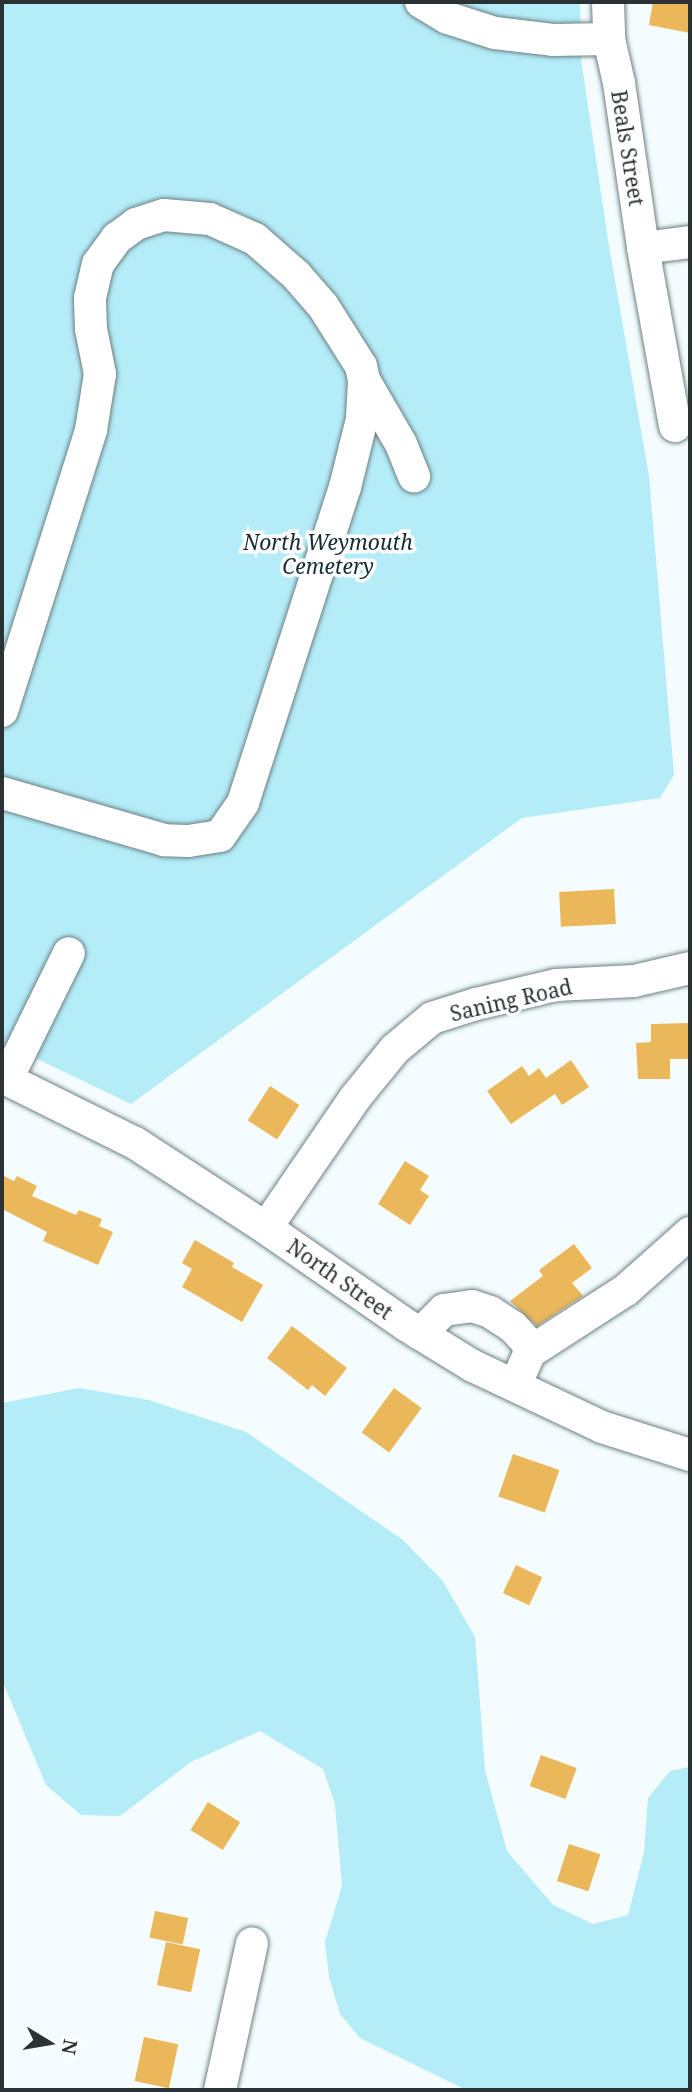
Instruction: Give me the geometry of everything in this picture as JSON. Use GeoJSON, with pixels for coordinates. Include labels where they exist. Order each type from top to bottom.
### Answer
{"type":"FeatureCollection","features":[{"type":"Feature","properties":{"kind":"street"},"geometry":{"type":"LineString","coordinates":[[421,2],[448,18],[495,33],[553,40],[609,39]]}},
{"type":"Feature","properties":{"kind":"street","name":"Beals Street"},"geometry":{"type":"LineString","coordinates":[[608,2],[609,39],[619,83],[643,248],[676,426]]}},
{"type":"Feature","properties":{"kind":"street"},"geometry":{"type":"LineString","coordinates":[[2,710],[91,430],[100,374],[90,330],[89,298],[98,264],[117,238],[136,224],[164,215],[210,219],[255,239],[296,275],[323,306],[361,366],[364,380],[362,419],[345,487],[243,803],[231,824],[220,836],[188,841],[164,840],[2,793]]}},
{"type":"Feature","properties":{"kind":"street"},"geometry":{"type":"LineString","coordinates":[[643,248],[690,242]]}},
{"type":"Feature","properties":{"kind":"street"},"geometry":{"type":"LineString","coordinates":[[364,380],[401,444],[414,477]]}},
{"type":"Feature","properties":{"kind":"street"},"geometry":{"type":"LineString","coordinates":[[5,1078],[69,953]]}},
{"type":"Feature","properties":{"kind":"street","name":"Saning Road"},"geometry":{"type":"LineString","coordinates":[[266,1228],[355,1098],[396,1049],[432,1018],[476,1004],[556,985],[634,981],[690,968]]}},
{"type":"Feature","properties":{"kind":"street","name":"North Street"},"geometry":{"type":"LineString","coordinates":[[5,1078],[135,1143],[266,1228],[419,1334],[515,1387],[602,1427],[690,1455]]}},
{"type":"Feature","properties":{"kind":"street"},"geometry":{"type":"LineString","coordinates":[[515,1387],[530,1352],[626,1290],[690,1233]]}},
{"type":"Feature","properties":{"kind":"street"},"geometry":{"type":"LineString","coordinates":[[419,1334],[444,1310],[471,1306],[490,1312],[513,1327],[530,1352]]}},
{"type":"Feature","properties":{"kind":"street"},"geometry":{"type":"LineString","coordinates":[[220,2090],[252,1943]]}},
{"type":"Feature","properties":{"kind":"green space","name":"North Weymouth Cemetery"},"geometry":{"type":"Polygon","coordinates":[[[2,2],[580,2],[581,59],[608,240],[649,476],[674,775],[660,798],[522,818],[131,1104],[2,1042],[2,2]]]}},
{"type":"Feature","properties":{"kind":"green space"},"geometry":{"type":"Polygon","coordinates":[[[79,1388],[149,1400],[246,1432],[403,1540],[443,1581],[475,1637],[485,1770],[507,1851],[553,1905],[593,1924],[628,1915],[644,1852],[648,1798],[670,1771],[690,1767],[690,2090],[466,2090],[360,2038],[340,2014],[329,1977],[325,1942],[342,1886],[335,1804],[323,1769],[260,1731],[191,1762],[120,1816],[81,1815],[46,1785],[2,1680],[2,1403],[79,1388]]]}},
{"type":"Feature","properties":{"kind":"building"},"geometry":{"type":"Polygon","coordinates":[[[653,2],[690,2],[690,33],[649,25],[653,2]]]}},
{"type":"Feature","properties":{"kind":"building"},"geometry":{"type":"Polygon","coordinates":[[[614,889],[616,924],[561,927],[559,892],[614,889]]]}},
{"type":"Feature","properties":{"kind":"building"},"geometry":{"type":"Polygon","coordinates":[[[690,1023],[690,1059],[670,1059],[670,1079],[638,1079],[636,1043],[651,1042],[651,1024],[690,1023]]]}},
{"type":"Feature","properties":{"kind":"building"},"geometry":{"type":"Polygon","coordinates":[[[571,1060],[589,1087],[562,1105],[555,1094],[511,1124],[487,1091],[522,1066],[529,1076],[539,1068],[546,1078],[571,1060]]]}},
{"type":"Feature","properties":{"kind":"building"},"geometry":{"type":"Polygon","coordinates":[[[270,1086],[299,1105],[277,1139],[248,1120],[270,1086]]]}},
{"type":"Feature","properties":{"kind":"building"},"geometry":{"type":"Polygon","coordinates":[[[405,1161],[429,1176],[420,1190],[429,1196],[410,1225],[378,1204],[405,1161]]]}},
{"type":"Feature","properties":{"kind":"building"},"geometry":{"type":"Polygon","coordinates":[[[2,1175],[14,1181],[17,1176],[37,1186],[32,1196],[76,1215],[79,1210],[102,1219],[99,1226],[113,1232],[98,1265],[43,1241],[47,1232],[2,1209],[2,1175]]]}},
{"type":"Feature","properties":{"kind":"building"},"geometry":{"type":"Polygon","coordinates":[[[195,1240],[234,1263],[232,1267],[263,1285],[242,1322],[182,1287],[192,1269],[182,1263],[195,1240]]]}},
{"type":"Feature","properties":{"kind":"building"},"geometry":{"type":"Polygon","coordinates":[[[574,1244],[592,1268],[572,1283],[583,1296],[537,1326],[510,1301],[543,1276],[539,1270],[574,1244]]]}},
{"type":"Feature","properties":{"kind":"building"},"geometry":{"type":"Polygon","coordinates":[[[292,1326],[347,1368],[325,1396],[312,1385],[308,1390],[267,1358],[292,1326]]]}},
{"type":"Feature","properties":{"kind":"building"},"geometry":{"type":"Polygon","coordinates":[[[394,1388],[422,1408],[389,1452],[362,1432],[394,1388]]]}},
{"type":"Feature","properties":{"kind":"building"},"geometry":{"type":"Polygon","coordinates":[[[513,1454],[559,1470],[545,1513],[498,1497],[513,1454]]]}},
{"type":"Feature","properties":{"kind":"building"},"geometry":{"type":"Polygon","coordinates":[[[516,1565],[542,1577],[529,1605],[503,1593],[516,1565]]]}},
{"type":"Feature","properties":{"kind":"building"},"geometry":{"type":"Polygon","coordinates":[[[541,1755],[577,1768],[565,1799],[530,1786],[541,1755]]]}},
{"type":"Feature","properties":{"kind":"building"},"geometry":{"type":"Polygon","coordinates":[[[208,1802],[240,1822],[223,1850],[191,1830],[208,1802]]]}},
{"type":"Feature","properties":{"kind":"building"},"geometry":{"type":"Polygon","coordinates":[[[569,1844],[600,1854],[588,1891],[557,1881],[569,1844]]]}},
{"type":"Feature","properties":{"kind":"building"},"geometry":{"type":"Polygon","coordinates":[[[155,1911],[188,1918],[183,1944],[149,1937],[155,1911]]]}},
{"type":"Feature","properties":{"kind":"building"},"geometry":{"type":"Polygon","coordinates":[[[166,1942],[200,1949],[191,1992],[157,1985],[166,1942]]]}},
{"type":"Feature","properties":{"kind":"building"},"geometry":{"type":"Polygon","coordinates":[[[144,2037],[178,2044],[169,2088],[135,2081],[144,2037]]]}}]}
